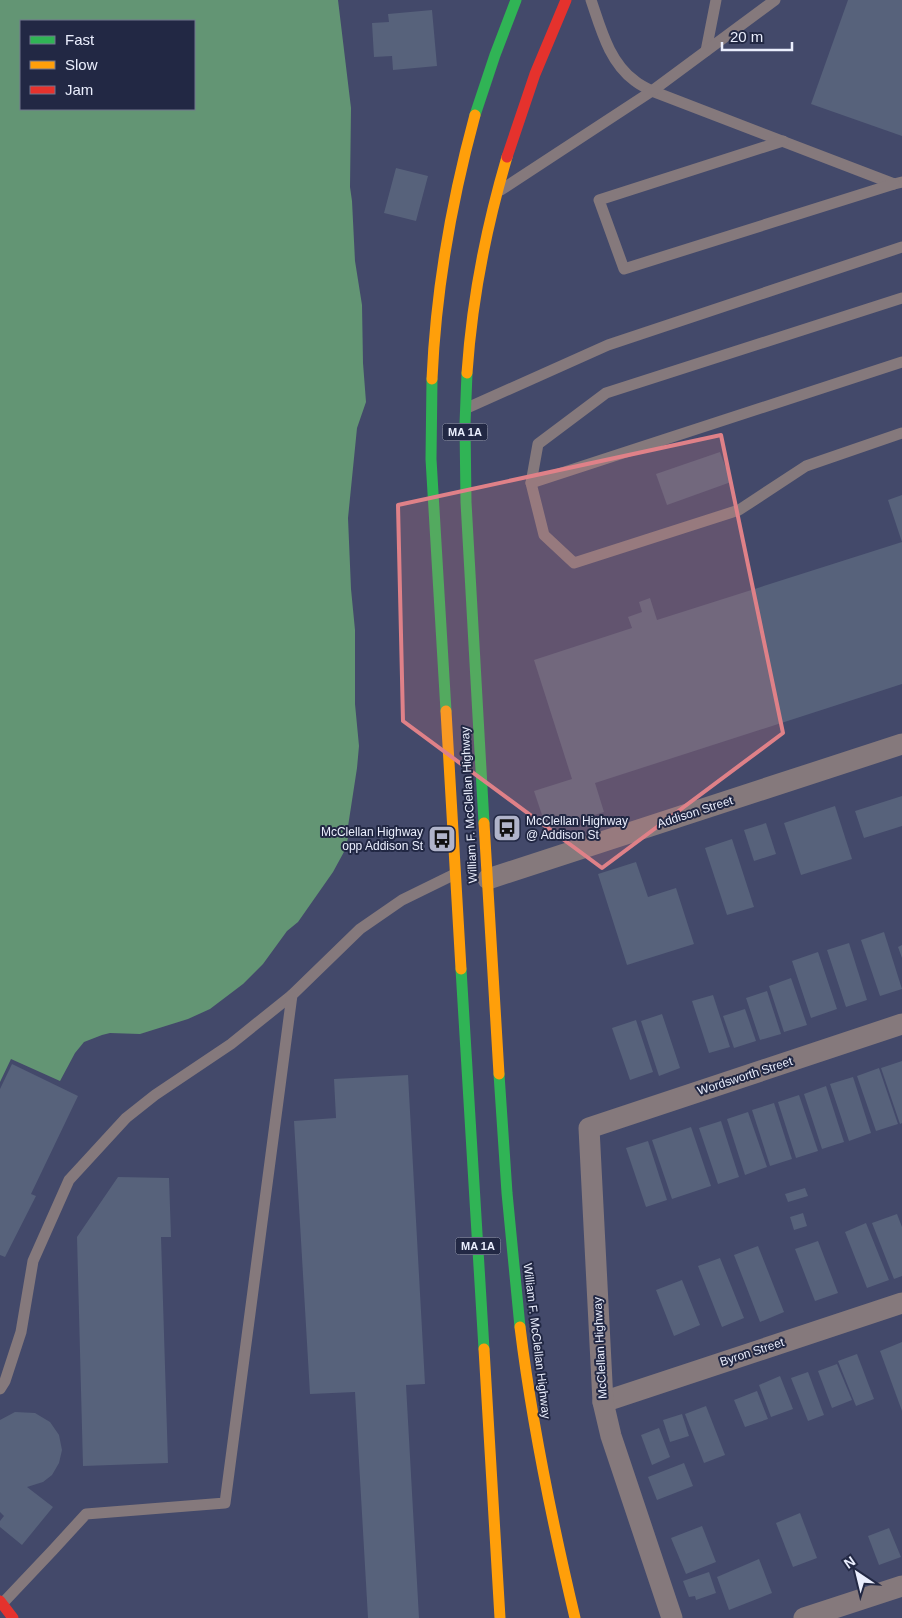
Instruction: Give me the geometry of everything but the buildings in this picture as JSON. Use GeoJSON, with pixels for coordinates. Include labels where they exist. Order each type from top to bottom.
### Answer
{"type":"FeatureCollection","features":[{"type":"Feature","properties":{"kind":"main road","name":"William F. McClellan Highway"},"geometry":{"type":"LineString","coordinates":[[500,1618],[430,459],[430,417],[432,352],[441,269],[448,226],[461,164],[492,63],[516,0]]}},
{"type":"Feature","properties":{"kind":"main road","name":"William F. McClellan Highway"},"geometry":{"type":"LineString","coordinates":[[566,0],[534,76],[511,142],[496,194],[481,258],[468,358],[464,453],[509,1213],[519,1320],[524,1363],[541,1464],[576,1618]]}},
{"type":"Feature","properties":{"kind":"main road"},"geometry":{"type":"LineString","coordinates":[[1,1603],[13,1618]]}},
{"type":"Feature","properties":{"kind":"street","name":"Addison Street"},"geometry":{"type":"LineString","coordinates":[[488,879],[902,744]]}},
{"type":"Feature","properties":{"kind":"street","name":"Wordsworth Street"},"geometry":{"type":"LineString","coordinates":[[589,1128],[902,1024]]}},
{"type":"Feature","properties":{"kind":"street","name":"McClellan Highway"},"geometry":{"type":"LineString","coordinates":[[589,1128],[603,1402],[611,1436],[672,1618]]}},
{"type":"Feature","properties":{"kind":"street","name":"Byron Street"},"geometry":{"type":"LineString","coordinates":[[603,1402],[902,1303]]}},
{"type":"Feature","properties":{"kind":"street"},"geometry":{"type":"LineString","coordinates":[[804,1618],[902,1586]]}},
{"type":"Feature","properties":{"kind":"lane"},"geometry":{"type":"LineString","coordinates":[[591,0],[607,44],[617,63],[635,81],[652,91],[898,183]]}},
{"type":"Feature","properties":{"kind":"lane"},"geometry":{"type":"LineString","coordinates":[[706,51],[716,0]]}},
{"type":"Feature","properties":{"kind":"lane"},"geometry":{"type":"LineString","coordinates":[[496,194],[652,91],[776,0]]}},
{"type":"Feature","properties":{"kind":"lane"},"geometry":{"type":"LineString","coordinates":[[783,141],[599,200],[624,269],[898,183]]}},
{"type":"Feature","properties":{"kind":"lane"},"geometry":{"type":"LineString","coordinates":[[465,409],[608,345],[902,247]]}},
{"type":"Feature","properties":{"kind":"lane"},"geometry":{"type":"LineString","coordinates":[[902,298],[606,393],[538,444],[531,483],[544,535],[574,563],[739,510],[806,466],[902,433]]}},
{"type":"Feature","properties":{"kind":"lane"},"geometry":{"type":"LineString","coordinates":[[531,483],[902,362]]}},
{"type":"Feature","properties":{"kind":"lane"},"geometry":{"type":"LineString","coordinates":[[0,1389],[5,1381],[22,1332],[33,1261],[69,1180],[126,1118],[155,1095],[231,1044],[292,995],[360,929],[402,900],[455,874]]}},
{"type":"Feature","properties":{"kind":"lane"},"geometry":{"type":"LineString","coordinates":[[1,1603],[86,1514],[225,1503],[292,995]]}},
{"type":"Feature","properties":{"kind":"highlighted area"},"geometry":{"type":"Polygon","coordinates":[[[721,435],[783,733],[602,868],[403,721],[398,505],[721,435]]]}},
{"type":"Feature","properties":{"kind":"shaded area"},"geometry":{"type":"Polygon","coordinates":[[[0,0],[338,0],[351,108],[350,187],[355,261],[362,305],[366,402],[357,428],[348,518],[355,630],[355,704],[359,746],[345,850],[333,872],[298,922],[287,931],[263,964],[243,984],[210,1009],[188,1019],[140,1034],[110,1033],[84,1042],[75,1053],[60,1081],[11,1059],[0,1082],[0,0]]]}},
{"type":"Feature","properties":{"kind":"traffic: fast"},"geometry":{"type":"LineString","coordinates":[[475,115],[516,0]]}},
{"type":"Feature","properties":{"kind":"traffic: fast"},"geometry":{"type":"LineString","coordinates":[[467,373],[465,424],[466,502],[484,823]]}},
{"type":"Feature","properties":{"kind":"traffic: fast"},"geometry":{"type":"LineString","coordinates":[[432,379],[431,459],[446,711]]}},
{"type":"Feature","properties":{"kind":"traffic: fast"},"geometry":{"type":"LineString","coordinates":[[461,969],[484,1349]]}},
{"type":"Feature","properties":{"kind":"traffic: fast"},"geometry":{"type":"LineString","coordinates":[[499,1074],[507,1193],[520,1327]]}},
{"type":"Feature","properties":{"kind":"traffic: slow"},"geometry":{"type":"LineString","coordinates":[[432,379],[437,311],[446,246],[466,148],[475,115]]}},
{"type":"Feature","properties":{"kind":"traffic: slow"},"geometry":{"type":"LineString","coordinates":[[467,373],[476,291],[493,210],[507,157]]}},
{"type":"Feature","properties":{"kind":"traffic: slow"},"geometry":{"type":"LineString","coordinates":[[446,711],[461,969]]}},
{"type":"Feature","properties":{"kind":"traffic: slow"},"geometry":{"type":"LineString","coordinates":[[484,823],[499,1074]]}},
{"type":"Feature","properties":{"kind":"traffic: slow"},"geometry":{"type":"LineString","coordinates":[[520,1327],[543,1473],[575,1618]]}},
{"type":"Feature","properties":{"kind":"traffic: slow"},"geometry":{"type":"LineString","coordinates":[[484,1349],[500,1618]]}},
{"type":"Feature","properties":{"kind":"traffic: jam"},"geometry":{"type":"LineString","coordinates":[[507,157],[535,74],[566,0]]}},
{"type":"Feature","properties":{"kind":"traffic: jam"},"geometry":{"type":"LineString","coordinates":[[0,1601],[13,1618]]}},
{"type":"Feature","properties":{"kind":"place","name":"McClellan Highway @ Addison St"},"geometry":{"type":"Point","coordinates":[507,828]}},
{"type":"Feature","properties":{"kind":"place","name":"McClellan Highway opp Addison St"},"geometry":{"type":"Point","coordinates":[442,839]}}]}
